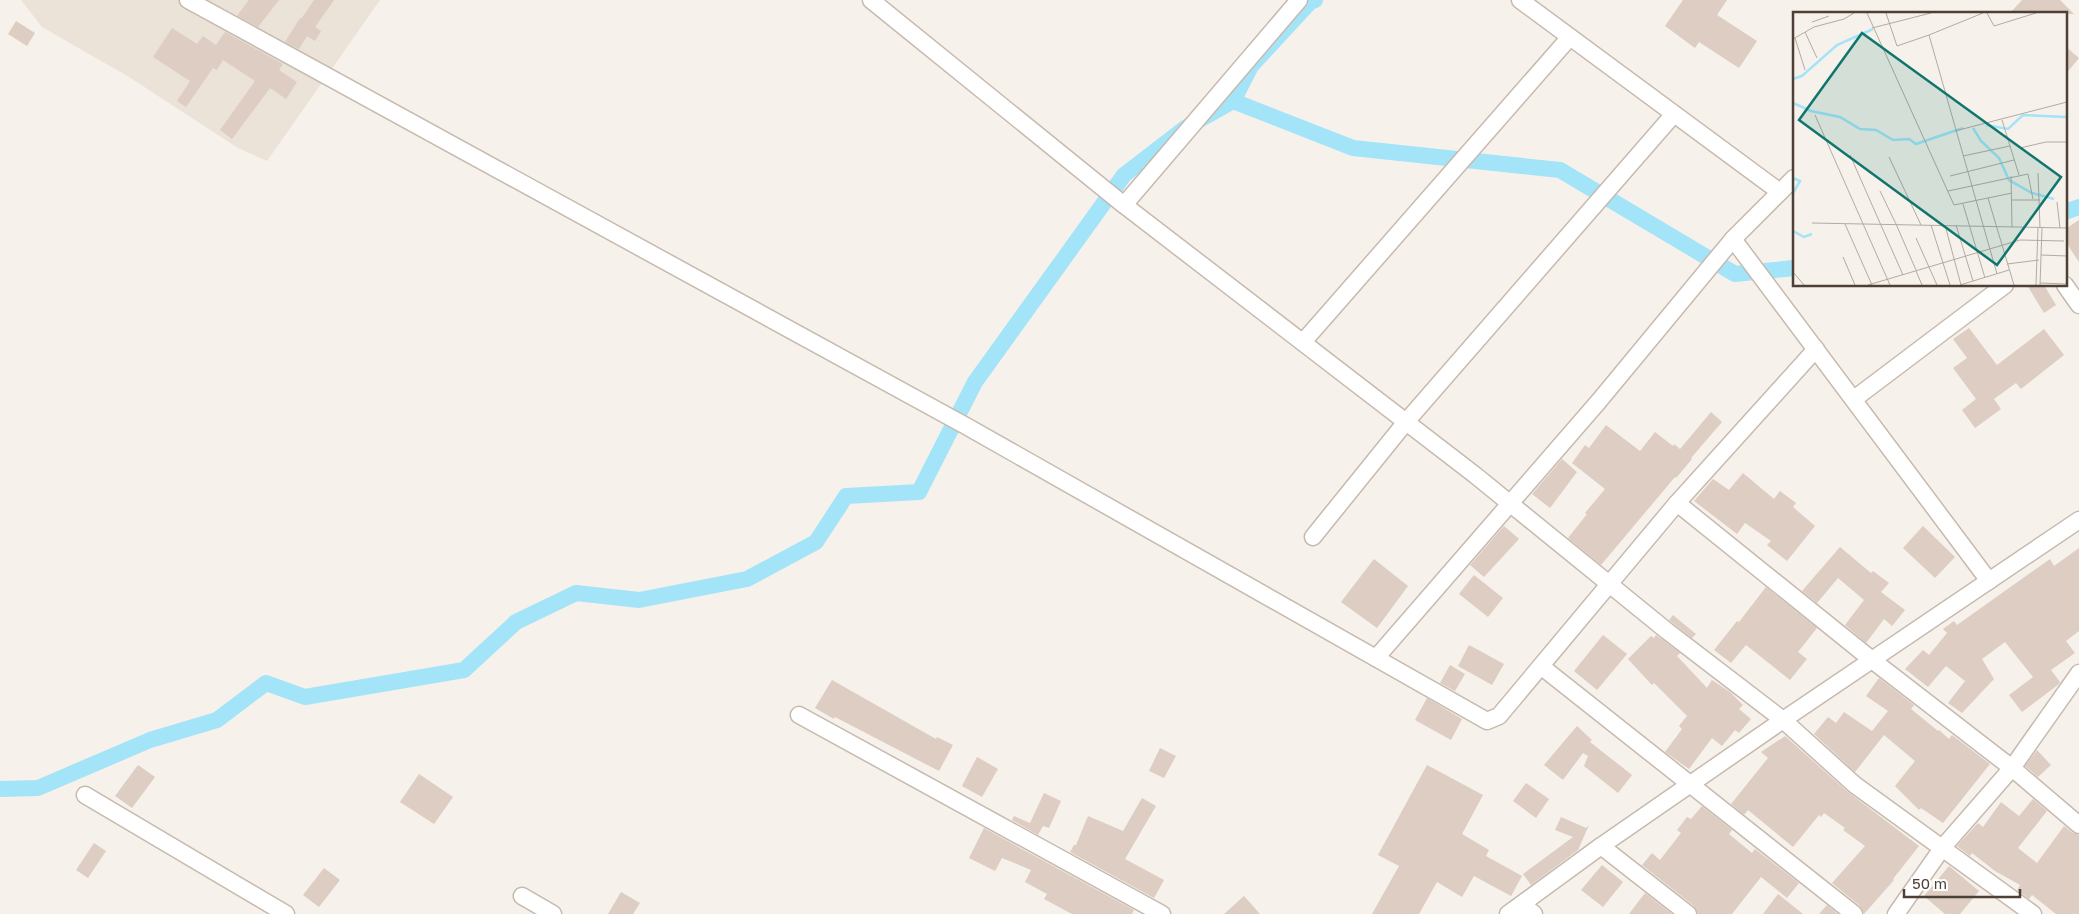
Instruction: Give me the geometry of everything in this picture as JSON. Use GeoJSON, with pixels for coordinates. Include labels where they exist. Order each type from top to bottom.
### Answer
{"type":"FeatureCollection","features":[{"type":"Feature","properties":{"kind":"street"},"geometry":{"type":"LineString","coordinates":[[188,0],[918,399],[1487,720],[1499,716],[1542,667],[1677,503],[1816,349]]}},
{"type":"Feature","properties":{"kind":"street"},"geometry":{"type":"LineString","coordinates":[[871,0],[1124,205],[1303,342],[1783,720],[1855,785],[2033,914]]}},
{"type":"Feature","properties":{"kind":"street"},"geometry":{"type":"LineString","coordinates":[[1124,205],[1299,0]]}},
{"type":"Feature","properties":{"kind":"street"},"geometry":{"type":"LineString","coordinates":[[1520,0],[1780,192]]}},
{"type":"Feature","properties":{"kind":"street"},"geometry":{"type":"LineString","coordinates":[[1303,342],[1570,37]]}},
{"type":"Feature","properties":{"kind":"street"},"geometry":{"type":"LineString","coordinates":[[1313,538],[1405,423],[1674,114]]}},
{"type":"Feature","properties":{"kind":"street"},"geometry":{"type":"LineString","coordinates":[[1376,658],[1599,401],[1733,239],[1793,179]]}},
{"type":"Feature","properties":{"kind":"street"},"geometry":{"type":"LineString","coordinates":[[1733,239],[1989,581]]}},
{"type":"Feature","properties":{"kind":"street"},"geometry":{"type":"LineString","coordinates":[[2066,286],[2079,305]]}},
{"type":"Feature","properties":{"kind":"street"},"geometry":{"type":"LineString","coordinates":[[1854,399],[1996,287]]}},
{"type":"Feature","properties":{"kind":"street"},"geometry":{"type":"LineString","coordinates":[[1677,503],[1872,660],[2012,768],[2079,825]]}},
{"type":"Feature","properties":{"kind":"street"},"geometry":{"type":"LineString","coordinates":[[1508,914],[1528,909],[1600,846],[2079,520]]}},
{"type":"Feature","properties":{"kind":"street"},"geometry":{"type":"LineString","coordinates":[[1542,667],[1854,914]]}},
{"type":"Feature","properties":{"kind":"street"},"geometry":{"type":"LineString","coordinates":[[1896,914],[1943,847],[2012,768],[2079,673]]}},
{"type":"Feature","properties":{"kind":"street"},"geometry":{"type":"LineString","coordinates":[[799,715],[1162,914]]}},
{"type":"Feature","properties":{"kind":"street"},"geometry":{"type":"LineString","coordinates":[[85,795],[286,914]]}},
{"type":"Feature","properties":{"kind":"street"},"geometry":{"type":"LineString","coordinates":[[1600,846],[1688,914]]}},
{"type":"Feature","properties":{"kind":"street"},"geometry":{"type":"LineString","coordinates":[[522,896],[553,914]]}},
{"type":"Feature","properties":{"kind":"shaded area"},"geometry":{"type":"Polygon","coordinates":[[[21,0],[380,0],[267,161],[238,148],[129,77],[42,27],[21,0]]]}},
{"type":"Feature","properties":{"kind":"building"},"geometry":{"type":"Polygon","coordinates":[[[249,0],[279,0],[258,27],[237,16],[249,0]]]}},
{"type":"Feature","properties":{"kind":"building"},"geometry":{"type":"Polygon","coordinates":[[[314,0],[334,0],[315,27],[321,31],[315,41],[307,36],[299,49],[285,42],[314,0]]]}},
{"type":"Feature","properties":{"kind":"building"},"geometry":{"type":"Polygon","coordinates":[[[1683,0],[1727,0],[1717,15],[1757,41],[1739,68],[1699,42],[1695,48],[1665,26],[1683,0]]]}},
{"type":"Feature","properties":{"kind":"building"},"geometry":{"type":"Polygon","coordinates":[[[2022,0],[2060,0],[2074,14],[2066,14],[2066,12],[2011,12],[2022,0]]]}},
{"type":"Feature","properties":{"kind":"building"},"geometry":{"type":"Polygon","coordinates":[[[16,21],[35,33],[27,46],[8,34],[16,21]]]}},
{"type":"Feature","properties":{"kind":"building"},"geometry":{"type":"Polygon","coordinates":[[[172,28],[197,44],[203,36],[216,45],[225,32],[283,64],[279,70],[297,82],[286,99],[270,88],[232,139],[220,130],[255,81],[223,60],[217,70],[213,68],[186,107],[177,101],[190,81],[153,57],[172,28]]]}},
{"type":"Feature","properties":{"kind":"building"},"geometry":{"type":"Polygon","coordinates":[[[2066,47],[2079,58],[2066,74],[2066,47]]]}},
{"type":"Feature","properties":{"kind":"building"},"geometry":{"type":"Polygon","coordinates":[[[2079,220],[2079,262],[2066,242],[2066,228],[2079,220]]]}},
{"type":"Feature","properties":{"kind":"building"},"geometry":{"type":"Polygon","coordinates":[[[2028,286],[2045,286],[2056,305],[2044,313],[2028,286]]]}},
{"type":"Feature","properties":{"kind":"building"},"geometry":{"type":"Polygon","coordinates":[[[1969,328],[1997,365],[2044,329],[2064,355],[2021,389],[2016,383],[1994,399],[2001,409],[1975,428],[1962,410],[1976,399],[1953,368],[1967,358],[1953,339],[1969,328]]]}},
{"type":"Feature","properties":{"kind":"building"},"geometry":{"type":"Polygon","coordinates":[[[1711,412],[1722,422],[1601,565],[1568,538],[1605,489],[1572,463],[1585,445],[1589,448],[1606,425],[1640,451],[1655,432],[1680,449],[1711,412]]]}},
{"type":"Feature","properties":{"kind":"building"},"geometry":{"type":"Polygon","coordinates":[[[1562,459],[1577,472],[1550,508],[1532,494],[1562,459]]]}},
{"type":"Feature","properties":{"kind":"building"},"geometry":{"type":"Polygon","coordinates":[[[1743,473],[1774,499],[1780,491],[1796,503],[1793,507],[1815,526],[1787,561],[1767,545],[1771,541],[1745,523],[1737,534],[1694,501],[1713,479],[1729,490],[1743,473]]]}},
{"type":"Feature","properties":{"kind":"building"},"geometry":{"type":"Polygon","coordinates":[[[1504,526],[1519,539],[1484,577],[1470,565],[1504,526]]]}},
{"type":"Feature","properties":{"kind":"building"},"geometry":{"type":"Polygon","coordinates":[[[1923,526],[1955,557],[1935,578],[1903,548],[1923,526]]]}},
{"type":"Feature","properties":{"kind":"building"},"geometry":{"type":"Polygon","coordinates":[[[1840,547],[1871,573],[1873,571],[1889,583],[1881,592],[1905,610],[1892,626],[1884,619],[1866,643],[1845,625],[1864,600],[1838,578],[1817,603],[1802,591],[1840,547]]]}},
{"type":"Feature","properties":{"kind":"building"},"geometry":{"type":"Polygon","coordinates":[[[2079,548],[2079,631],[2066,641],[2075,653],[2051,670],[2060,682],[2059,684],[2022,712],[2009,695],[2033,677],[2005,642],[1982,659],[1994,679],[1962,713],[1948,703],[1965,681],[1946,666],[1928,687],[1905,669],[1923,650],[1929,655],[1947,633],[1943,629],[1954,621],[1957,625],[2050,559],[2054,566],[2079,548]]]}},
{"type":"Feature","properties":{"kind":"building"},"geometry":{"type":"Polygon","coordinates":[[[1374,559],[1408,586],[1377,628],[1341,602],[1374,559]]]}},
{"type":"Feature","properties":{"kind":"building"},"geometry":{"type":"Polygon","coordinates":[[[1474,575],[1503,598],[1488,617],[1459,594],[1474,575]]]}},
{"type":"Feature","properties":{"kind":"building"},"geometry":{"type":"Polygon","coordinates":[[[1766,587],[1817,628],[1798,652],[1807,659],[1790,680],[1746,645],[1731,663],[1714,650],[1766,587]]]}},
{"type":"Feature","properties":{"kind":"building"},"geometry":{"type":"Polygon","coordinates":[[[1673,615],[1696,634],[1692,638],[1669,620],[1673,615]]]}},
{"type":"Feature","properties":{"kind":"building"},"geometry":{"type":"Polygon","coordinates":[[[1603,635],[1627,654],[1597,690],[1574,671],[1603,635]]]}},
{"type":"Feature","properties":{"kind":"building"},"geometry":{"type":"Polygon","coordinates":[[[1656,635],[1680,653],[1677,656],[1707,688],[1712,680],[1730,692],[1743,705],[1739,709],[1751,719],[1739,733],[1735,730],[1722,746],[1712,738],[1689,769],[1665,752],[1682,729],[1679,726],[1687,716],[1654,683],[1652,685],[1628,659],[1651,636],[1654,638],[1656,635]]]}},
{"type":"Feature","properties":{"kind":"building"},"geometry":{"type":"Polygon","coordinates":[[[1469,645],[1504,664],[1492,685],[1458,666],[1469,645]]]}},
{"type":"Feature","properties":{"kind":"building"},"geometry":{"type":"Polygon","coordinates":[[[1450,665],[1465,674],[1455,691],[1440,683],[1450,665]]]}},
{"type":"Feature","properties":{"kind":"building"},"geometry":{"type":"Polygon","coordinates":[[[1879,678],[1914,705],[1911,709],[1938,731],[1949,739],[1952,735],[1990,764],[1943,823],[1921,808],[1919,810],[1895,786],[1915,761],[1884,735],[1855,772],[1814,734],[1828,717],[1836,723],[1844,712],[1872,731],[1888,711],[1866,696],[1879,678]]]}},
{"type":"Feature","properties":{"kind":"building"},"geometry":{"type":"Polygon","coordinates":[[[832,680],[936,739],[937,737],[953,745],[939,771],[815,708],[832,680]]]}},
{"type":"Feature","properties":{"kind":"building"},"geometry":{"type":"Polygon","coordinates":[[[1427,698],[1462,719],[1451,740],[1415,720],[1427,698]]]}},
{"type":"Feature","properties":{"kind":"building"},"geometry":{"type":"Polygon","coordinates":[[[1577,726],[1592,740],[1590,742],[1632,775],[1618,793],[1584,766],[1588,756],[1583,753],[1563,780],[1544,765],[1577,726]]]}},
{"type":"Feature","properties":{"kind":"building"},"geometry":{"type":"Polygon","coordinates":[[[1785,736],[1848,792],[1919,846],[1894,880],[1864,914],[1860,906],[1832,883],[1865,846],[1843,830],[1845,828],[1824,813],[1821,817],[1819,815],[1793,847],[1748,810],[1744,815],[1731,804],[1768,758],[1761,752],[1785,736]]]}},
{"type":"Feature","properties":{"kind":"building"},"geometry":{"type":"Polygon","coordinates":[[[1160,748],[1176,756],[1164,778],[1149,771],[1160,748]]]}},
{"type":"Feature","properties":{"kind":"building"},"geometry":{"type":"Polygon","coordinates":[[[2037,750],[2051,765],[2038,777],[2025,766],[2037,750]]]}},
{"type":"Feature","properties":{"kind":"building"},"geometry":{"type":"Polygon","coordinates":[[[977,757],[998,769],[982,797],[962,786],[977,757]]]}},
{"type":"Feature","properties":{"kind":"building"},"geometry":{"type":"Polygon","coordinates":[[[138,765],[155,777],[132,808],[115,796],[138,765]]]}},
{"type":"Feature","properties":{"kind":"building"},"geometry":{"type":"Polygon","coordinates":[[[1427,765],[1483,795],[1462,834],[1489,850],[1486,856],[1522,876],[1511,896],[1474,876],[1462,897],[1437,882],[1419,914],[1372,914],[1399,866],[1378,855],[1427,765]]]}},
{"type":"Feature","properties":{"kind":"building"},"geometry":{"type":"Polygon","coordinates":[[[419,774],[453,797],[434,824],[400,802],[419,774]]]}},
{"type":"Feature","properties":{"kind":"building"},"geometry":{"type":"Polygon","coordinates":[[[1526,783],[1549,799],[1536,818],[1513,801],[1526,783]]]}},
{"type":"Feature","properties":{"kind":"building"},"geometry":{"type":"Polygon","coordinates":[[[1044,793],[1061,801],[1049,828],[1043,826],[1038,835],[1012,820],[1014,816],[1030,823],[1044,793]]]}},
{"type":"Feature","properties":{"kind":"building"},"geometry":{"type":"Polygon","coordinates":[[[1142,798],[1156,806],[1125,859],[1164,880],[1154,898],[1070,852],[1074,845],[1076,845],[1088,816],[1123,831],[1142,798]]]}},
{"type":"Feature","properties":{"kind":"building"},"geometry":{"type":"Polygon","coordinates":[[[2033,799],[2047,811],[2018,848],[2037,863],[2064,826],[2079,835],[2079,914],[2056,914],[2032,895],[2029,899],[2017,890],[2020,885],[1995,871],[1972,853],[1970,856],[1957,846],[1978,823],[1983,827],[2001,802],[2019,816],[2033,799]]]}},
{"type":"Feature","properties":{"kind":"building"},"geometry":{"type":"Polygon","coordinates":[[[1702,806],[1732,830],[1729,834],[1752,853],[1755,849],[1799,883],[1787,898],[1761,877],[1732,914],[1698,914],[1694,906],[1642,865],[1652,853],[1660,860],[1681,833],[1677,830],[1687,817],[1691,819],[1702,806]]]}},
{"type":"Feature","properties":{"kind":"building"},"geometry":{"type":"Polygon","coordinates":[[[1561,817],[1586,828],[1589,825],[1578,850],[1531,885],[1523,874],[1573,837],[1555,830],[1561,817]]]}},
{"type":"Feature","properties":{"kind":"building"},"geometry":{"type":"Polygon","coordinates":[[[984,828],[1134,910],[1132,914],[1072,914],[1044,899],[1047,894],[1025,882],[1031,870],[1002,858],[995,871],[969,858],[984,828]]]}},
{"type":"Feature","properties":{"kind":"building"},"geometry":{"type":"Polygon","coordinates":[[[94,843],[106,851],[88,878],[76,870],[94,843]]]}},
{"type":"Feature","properties":{"kind":"building"},"geometry":{"type":"Polygon","coordinates":[[[1602,865],[1623,882],[1603,907],[1581,890],[1602,865]]]}},
{"type":"Feature","properties":{"kind":"building"},"geometry":{"type":"Polygon","coordinates":[[[1949,866],[1979,891],[1960,914],[1945,914],[1924,896],[1949,866]]]}},
{"type":"Feature","properties":{"kind":"building"},"geometry":{"type":"Polygon","coordinates":[[[324,868],[340,880],[319,907],[303,895],[324,868]]]}},
{"type":"Feature","properties":{"kind":"building"},"geometry":{"type":"Polygon","coordinates":[[[621,892],[640,903],[633,914],[608,914],[621,892]]]}},
{"type":"Feature","properties":{"kind":"building"},"geometry":{"type":"Polygon","coordinates":[[[1645,893],[1672,914],[1629,914],[1645,893]]]}},
{"type":"Feature","properties":{"kind":"building"},"geometry":{"type":"Polygon","coordinates":[[[1778,894],[1803,914],[1763,914],[1778,894]]]}},
{"type":"Feature","properties":{"kind":"building"},"geometry":{"type":"Polygon","coordinates":[[[1244,896],[1260,914],[1224,914],[1244,896]]]}},
{"type":"Feature","properties":{"kind":"building"},"geometry":{"type":"Polygon","coordinates":[[[1827,905],[1838,914],[1819,914],[1827,905]]]}},
{"type":"Feature","properties":{"kind":"waterway"},"geometry":{"type":"LineString","coordinates":[[0,789],[38,788],[150,740],[217,720],[266,683],[305,697],[464,670],[516,622],[576,593],[639,600],[747,579],[816,542],[846,496],[919,492],[975,382],[1124,175],[1185,128],[1233,101],[1251,66],[1310,2],[1315,0]]}},
{"type":"Feature","properties":{"kind":"waterway"},"geometry":{"type":"LineString","coordinates":[[1233,101],[1353,148],[1560,170],[1735,274],[1793,268]]}},
{"type":"Feature","properties":{"kind":"waterway"},"geometry":{"type":"LineString","coordinates":[[2066,212],[2079,207]]}}]}
